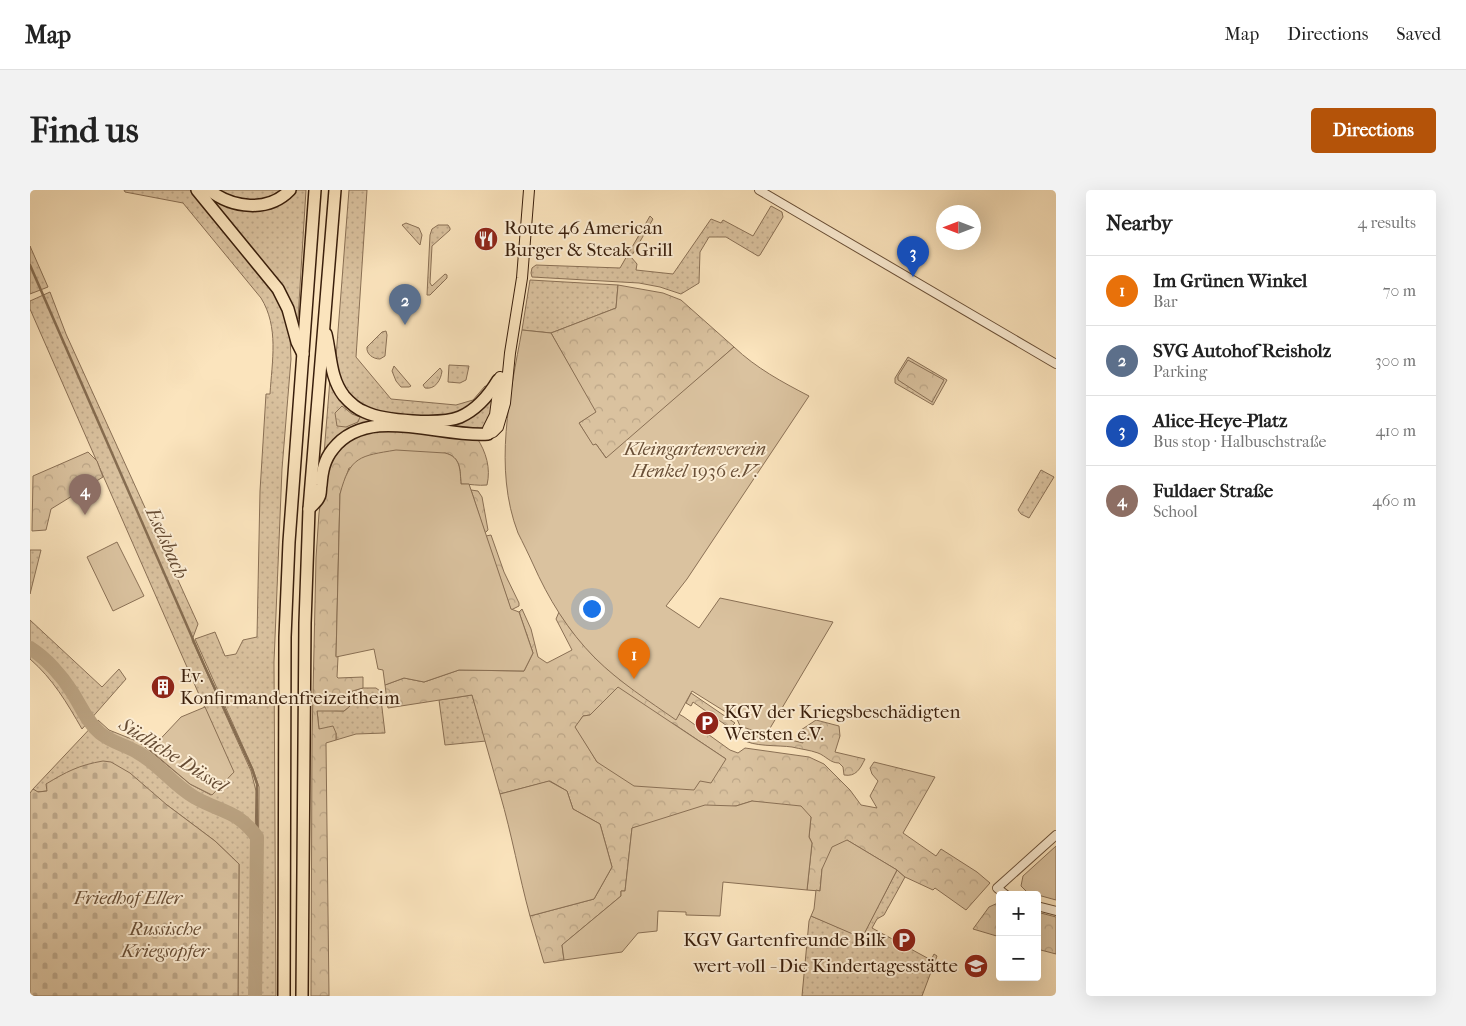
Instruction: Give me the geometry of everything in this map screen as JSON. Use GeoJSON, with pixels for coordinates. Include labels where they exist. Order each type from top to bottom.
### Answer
{"type":"FeatureCollection","features":[{"type":"Feature","properties":{"kind":"highway"},"geometry":{"type":"LineString","coordinates":[[197,190],[278,289],[293,323],[297,342],[303,354]]}},
{"type":"Feature","properties":{"kind":"highway"},"geometry":{"type":"LineString","coordinates":[[209,190],[225,201],[250,206],[263,205],[275,201],[290,190]]}},
{"type":"Feature","properties":{"kind":"highway"},"geometry":{"type":"LineString","coordinates":[[284,996],[285,637],[289,542],[315,190]]}},
{"type":"Feature","properties":{"kind":"highway"},"geometry":{"type":"LineString","coordinates":[[302,996],[304,672],[310,508],[335,190]]}},
{"type":"Feature","properties":{"kind":"highway"},"geometry":{"type":"LineString","coordinates":[[324,322],[334,379],[351,403],[358,409],[375,416],[431,421],[453,420],[480,404],[498,380]]}},
{"type":"Feature","properties":{"kind":"highway"},"geometry":{"type":"LineString","coordinates":[[310,508],[319,498],[323,467],[329,454],[342,439],[355,432],[385,426],[488,434]]}},
{"type":"Feature","properties":{"kind":"main road"},"geometry":{"type":"LineString","coordinates":[[488,434],[495,430],[501,420],[505,403],[510,353],[522,278],[529,190]]}},
{"type":"Feature","properties":{"kind":"main road"},"geometry":{"type":"LineString","coordinates":[[488,434],[488,429],[495,416],[499,395],[498,380],[510,353]]}},
{"type":"Feature","properties":{"kind":"street"},"geometry":{"type":"LineString","coordinates":[[759,190],[1056,364]]}},
{"type":"Feature","properties":{"kind":"street"},"geometry":{"type":"LineString","coordinates":[[1001,891],[997,888],[1056,835]]}},
{"type":"Feature","properties":{"kind":"street"},"geometry":{"type":"LineString","coordinates":[[1041,907],[1056,911]]}},
{"type":"Feature","properties":{"kind":"green space"},"geometry":{"type":"Polygon","coordinates":[[[124,190],[193,190],[280,299],[290,337],[291,359],[282,469],[274,662],[276,996],[257,996],[259,787],[253,769],[195,639],[215,632],[225,656],[236,654],[243,640],[257,637],[260,491],[266,394],[270,394],[273,357],[270,321],[267,309],[261,298],[183,203],[125,192],[124,190]]]}},
{"type":"Feature","properties":{"kind":"green space"},"geometry":{"type":"Polygon","coordinates":[[[205,190],[238,208],[295,190],[306,190],[298,319],[295,321],[205,190]]]}},
{"type":"Feature","properties":{"kind":"green space"},"geometry":{"type":"Polygon","coordinates":[[[216,190],[283,190],[267,198],[243,201],[234,199],[216,190]]]}},
{"type":"Feature","properties":{"kind":"green space"},"geometry":{"type":"Polygon","coordinates":[[[349,190],[367,190],[356,357],[391,399],[456,405],[473,400],[485,386],[489,387],[468,409],[450,415],[438,416],[388,414],[363,405],[353,398],[345,388],[339,374],[336,357],[349,190]]]}},
{"type":"Feature","properties":{"kind":"green space"},"geometry":{"type":"Polygon","coordinates":[[[771,206],[782,212],[783,217],[760,255],[758,256],[726,237],[709,237],[700,252],[699,283],[681,294],[639,283],[532,277],[532,268],[536,265],[620,268],[650,216],[653,219],[631,257],[637,264],[636,270],[673,274],[711,219],[721,223],[723,220],[753,236],[771,206]]]}},
{"type":"Feature","properties":{"kind":"green space"},"geometry":{"type":"Polygon","coordinates":[[[406,223],[419,228],[422,235],[420,245],[402,225],[406,223]]]}},
{"type":"Feature","properties":{"kind":"green space"},"geometry":{"type":"Polygon","coordinates":[[[438,225],[448,225],[450,230],[432,246],[430,283],[432,286],[445,274],[447,278],[430,295],[427,295],[430,235],[432,229],[438,225]]]}},
{"type":"Feature","properties":{"kind":"green space"},"geometry":{"type":"Polygon","coordinates":[[[30,246],[48,287],[30,294],[30,246]]]}},
{"type":"Feature","properties":{"kind":"green space"},"geometry":{"type":"Polygon","coordinates":[[[530,280],[618,285],[616,308],[551,333],[522,330],[530,280]]]}},
{"type":"Feature","properties":{"kind":"green space"},"geometry":{"type":"Polygon","coordinates":[[[618,285],[663,293],[681,300],[734,347],[607,459],[596,444],[593,446],[579,423],[595,412],[551,333],[616,308],[618,285]]]}},
{"type":"Feature","properties":{"kind":"green space"},"geometry":{"type":"Polygon","coordinates":[[[50,292],[66,334],[198,624],[192,640],[251,771],[256,791],[252,996],[238,996],[239,864],[215,841],[167,805],[47,791],[37,792],[33,789],[98,720],[109,730],[139,742],[190,784],[211,795],[233,772],[30,309],[30,301],[50,292]]]}},
{"type":"Feature","properties":{"kind":"green space","name":"Kleingartenverein Henkel 1936 e.V."},"geometry":{"type":"Polygon","coordinates":[[[522,330],[551,333],[596,412],[579,423],[593,445],[596,444],[606,458],[734,347],[760,368],[809,396],[687,579],[666,606],[699,628],[720,598],[833,622],[766,735],[740,726],[737,719],[692,691],[676,720],[604,667],[576,637],[552,602],[518,533],[506,483],[506,432],[522,330]]]}},
{"type":"Feature","properties":{"kind":"green space"},"geometry":{"type":"Polygon","coordinates":[[[386,331],[385,356],[377,359],[369,354],[367,347],[382,332],[386,331]]]}},
{"type":"Feature","properties":{"kind":"green space"},"geometry":{"type":"Polygon","coordinates":[[[908,357],[947,380],[933,405],[895,383],[895,378],[908,357]]]}},
{"type":"Feature","properties":{"kind":"green space"},"geometry":{"type":"Polygon","coordinates":[[[908,360],[944,380],[932,402],[898,380],[898,376],[908,360]]]}},
{"type":"Feature","properties":{"kind":"green space"},"geometry":{"type":"Polygon","coordinates":[[[449,365],[469,366],[466,380],[460,383],[448,382],[449,365]]]}},
{"type":"Feature","properties":{"kind":"green space"},"geometry":{"type":"Polygon","coordinates":[[[394,366],[411,386],[401,387],[392,371],[394,366]]]}},
{"type":"Feature","properties":{"kind":"green space"},"geometry":{"type":"Polygon","coordinates":[[[440,368],[442,371],[437,384],[425,388],[423,385],[440,368]]]}},
{"type":"Feature","properties":{"kind":"green space"},"geometry":{"type":"Polygon","coordinates":[[[330,379],[351,407],[436,424],[494,394],[496,395],[486,430],[385,423],[324,454],[330,379]]]}},
{"type":"Feature","properties":{"kind":"green space"},"geometry":{"type":"Polygon","coordinates":[[[342,406],[352,414],[360,417],[358,422],[346,427],[337,426],[335,413],[342,406]]]}},
{"type":"Feature","properties":{"kind":"green space"},"geometry":{"type":"Polygon","coordinates":[[[379,431],[403,431],[477,438],[487,460],[488,479],[487,485],[461,484],[460,469],[457,461],[445,453],[349,468],[340,494],[337,677],[363,677],[363,688],[349,692],[350,706],[344,711],[317,711],[319,729],[333,726],[336,740],[326,743],[329,996],[311,996],[312,739],[316,558],[319,513],[326,465],[342,444],[364,434],[379,431]]]}},
{"type":"Feature","properties":{"kind":"green space"},"geometry":{"type":"Polygon","coordinates":[[[396,450],[445,453],[457,461],[460,469],[461,484],[469,484],[511,609],[519,612],[533,653],[524,671],[459,670],[424,682],[404,678],[385,685],[383,670],[378,669],[374,649],[336,657],[340,494],[348,472],[358,460],[373,454],[396,450]]]}},
{"type":"Feature","properties":{"kind":"green space"},"geometry":{"type":"Polygon","coordinates":[[[88,452],[97,461],[103,477],[51,509],[46,530],[32,531],[33,476],[88,452]]]}},
{"type":"Feature","properties":{"kind":"green space"},"geometry":{"type":"Polygon","coordinates":[[[1041,470],[1054,477],[1029,518],[1018,510],[1041,470]]]}},
{"type":"Feature","properties":{"kind":"green space"},"geometry":{"type":"Polygon","coordinates":[[[471,490],[478,491],[482,497],[488,530],[485,533],[471,490]]]}},
{"type":"Feature","properties":{"kind":"green space"},"geometry":{"type":"Polygon","coordinates":[[[491,535],[504,572],[519,603],[519,606],[511,610],[486,536],[491,535]]]}},
{"type":"Feature","properties":{"kind":"green space"},"geometry":{"type":"Polygon","coordinates":[[[117,542],[144,596],[113,611],[87,557],[117,542]]]}},
{"type":"Feature","properties":{"kind":"green space"},"geometry":{"type":"Polygon","coordinates":[[[30,550],[41,550],[30,594],[30,550]]]}},
{"type":"Feature","properties":{"kind":"green space"},"geometry":{"type":"Polygon","coordinates":[[[522,609],[531,629],[538,657],[547,663],[572,650],[556,619],[559,612],[571,630],[594,657],[623,682],[684,717],[730,750],[738,753],[745,748],[809,757],[824,764],[850,790],[861,805],[877,808],[870,796],[878,781],[870,768],[874,762],[935,777],[903,833],[936,856],[941,849],[977,872],[990,883],[966,910],[935,888],[933,890],[905,877],[897,870],[847,840],[822,869],[820,891],[807,890],[812,843],[809,837],[811,817],[752,801],[632,828],[625,891],[621,891],[621,896],[562,945],[564,960],[544,963],[530,916],[594,899],[612,867],[600,824],[573,809],[567,791],[550,781],[500,794],[472,695],[388,708],[385,685],[404,678],[424,682],[459,670],[524,671],[533,653],[519,612],[522,609]],[[590,715],[583,716],[576,727],[597,762],[699,781],[726,759],[674,724],[590,715]]]}},
{"type":"Feature","properties":{"kind":"green space"},"geometry":{"type":"Polygon","coordinates":[[[30,620],[102,687],[119,669],[126,679],[82,729],[53,683],[30,659],[30,620]]]}},
{"type":"Feature","properties":{"kind":"green space"},"geometry":{"type":"Polygon","coordinates":[[[618,687],[726,759],[711,783],[700,781],[694,790],[634,786],[597,762],[575,727],[583,716],[590,715],[618,687]]]}},
{"type":"Feature","properties":{"kind":"green space"},"geometry":{"type":"Polygon","coordinates":[[[363,688],[376,688],[380,691],[385,733],[356,734],[336,740],[336,733],[319,729],[317,710],[344,711],[350,706],[349,692],[363,688]]]}},
{"type":"Feature","properties":{"kind":"green space"},"geometry":{"type":"Polygon","coordinates":[[[691,693],[735,723],[730,728],[693,702],[691,706],[686,703],[691,693]]]}},
{"type":"Feature","properties":{"kind":"green space"},"geometry":{"type":"Polygon","coordinates":[[[472,695],[486,741],[445,745],[439,700],[472,695]]]}},
{"type":"Feature","properties":{"kind":"green space"},"geometry":{"type":"Polygon","coordinates":[[[205,707],[234,772],[212,795],[190,784],[150,750],[181,717],[205,707]]]}},
{"type":"Feature","properties":{"kind":"green space"},"geometry":{"type":"Polygon","coordinates":[[[816,720],[839,726],[840,736],[835,752],[865,759],[855,773],[844,775],[843,767],[839,763],[833,762],[815,752],[792,747],[759,745],[742,739],[747,729],[803,743],[801,730],[816,720]]]}},
{"type":"Feature","properties":{"kind":"green space","name":"Friedhof Eller"},"geometry":{"type":"Polygon","coordinates":[[[103,761],[111,762],[130,773],[167,805],[215,841],[239,864],[238,996],[30,996],[30,793],[33,789],[38,792],[47,791],[46,784],[60,776],[80,767],[103,761]]]}},
{"type":"Feature","properties":{"kind":"green space"},"geometry":{"type":"Polygon","coordinates":[[[549,781],[567,791],[573,809],[600,824],[612,867],[594,899],[530,916],[500,794],[549,781]]]}},
{"type":"Feature","properties":{"kind":"green space"},"geometry":{"type":"Polygon","coordinates":[[[752,801],[801,806],[811,817],[809,837],[812,843],[807,890],[723,882],[720,916],[686,915],[686,912],[658,911],[657,931],[638,933],[622,952],[564,960],[562,945],[621,896],[621,891],[625,891],[632,828],[705,805],[736,806],[752,801]]]}},
{"type":"Feature","properties":{"kind":"green space"},"geometry":{"type":"Polygon","coordinates":[[[847,840],[897,870],[862,938],[811,916],[814,909],[816,890],[820,891],[822,869],[832,847],[847,840]]]}},
{"type":"Feature","properties":{"kind":"green space"},"geometry":{"type":"Polygon","coordinates":[[[1056,846],[1056,900],[1041,896],[1041,891],[1026,891],[1021,886],[1023,876],[1056,846]]]}},
{"type":"Feature","properties":{"kind":"green space"},"geometry":{"type":"Polygon","coordinates":[[[897,870],[905,877],[884,915],[877,919],[872,928],[931,960],[934,954],[937,956],[922,996],[802,996],[811,916],[862,937],[897,870]]]}},
{"type":"Feature","properties":{"kind":"green space"},"geometry":{"type":"Polygon","coordinates":[[[996,904],[996,936],[973,929],[989,907],[996,904]]]}},
{"type":"Feature","properties":{"kind":"green space"},"geometry":{"type":"Polygon","coordinates":[[[1041,913],[1056,917],[1056,954],[1041,950],[1041,913]]]}},
{"type":"Feature","properties":{"kind":"waterway","name":"Eselsbach"},"geometry":{"type":"LineString","coordinates":[[30,265],[205,667],[252,769],[257,784],[257,837]]}},
{"type":"Feature","properties":{"kind":"waterway","name":"Südliche Düssel"},"geometry":{"type":"LineString","coordinates":[[30,648],[48,662],[59,674],[95,729],[109,739],[145,757],[179,787],[194,797],[235,816],[257,837],[255,996]]}},
{"type":"Feature","properties":{"kind":"place","name":"Route 46 American Burger & Steak Grill"},"geometry":{"type":"Point","coordinates":[486,239]}},
{"type":"Feature","properties":{"kind":"place","name":"Alice-Heye-Platz"},"geometry":{"type":"Point","coordinates":[913,277]}},
{"type":"Feature","properties":{"kind":"place","name":"SVG Autohof Reisholz"},"geometry":{"type":"Point","coordinates":[405,325]}},
{"type":"Feature","properties":{"kind":"place","name":"Fuldaer Straße"},"geometry":{"type":"Point","coordinates":[85,515]}},
{"type":"Feature","properties":{"kind":"place","name":"Im Grünen Winkel"},"geometry":{"type":"Point","coordinates":[634,679]}},
{"type":"Feature","properties":{"kind":"place","name":"Ev. Konfirmandenfreizeitheim"},"geometry":{"type":"Point","coordinates":[163,687]}},
{"type":"Feature","properties":{"kind":"place","name":"KGV der Kriegsbeschädigten Wersten e.V."},"geometry":{"type":"Point","coordinates":[707,723]}},
{"type":"Feature","properties":{"kind":"place","name":"KGV Gartenfreunde Bilk"},"geometry":{"type":"Point","coordinates":[904,940]}},
{"type":"Feature","properties":{"kind":"place","name":"wert-voll - Die Kindertagesstätte"},"geometry":{"type":"Point","coordinates":[976,966]}},
{"type":"Feature","properties":{"kind":"park label","name":"Russische Kriegsopfer"},"geometry":{"type":"Point","coordinates":[165,940]}}]}
